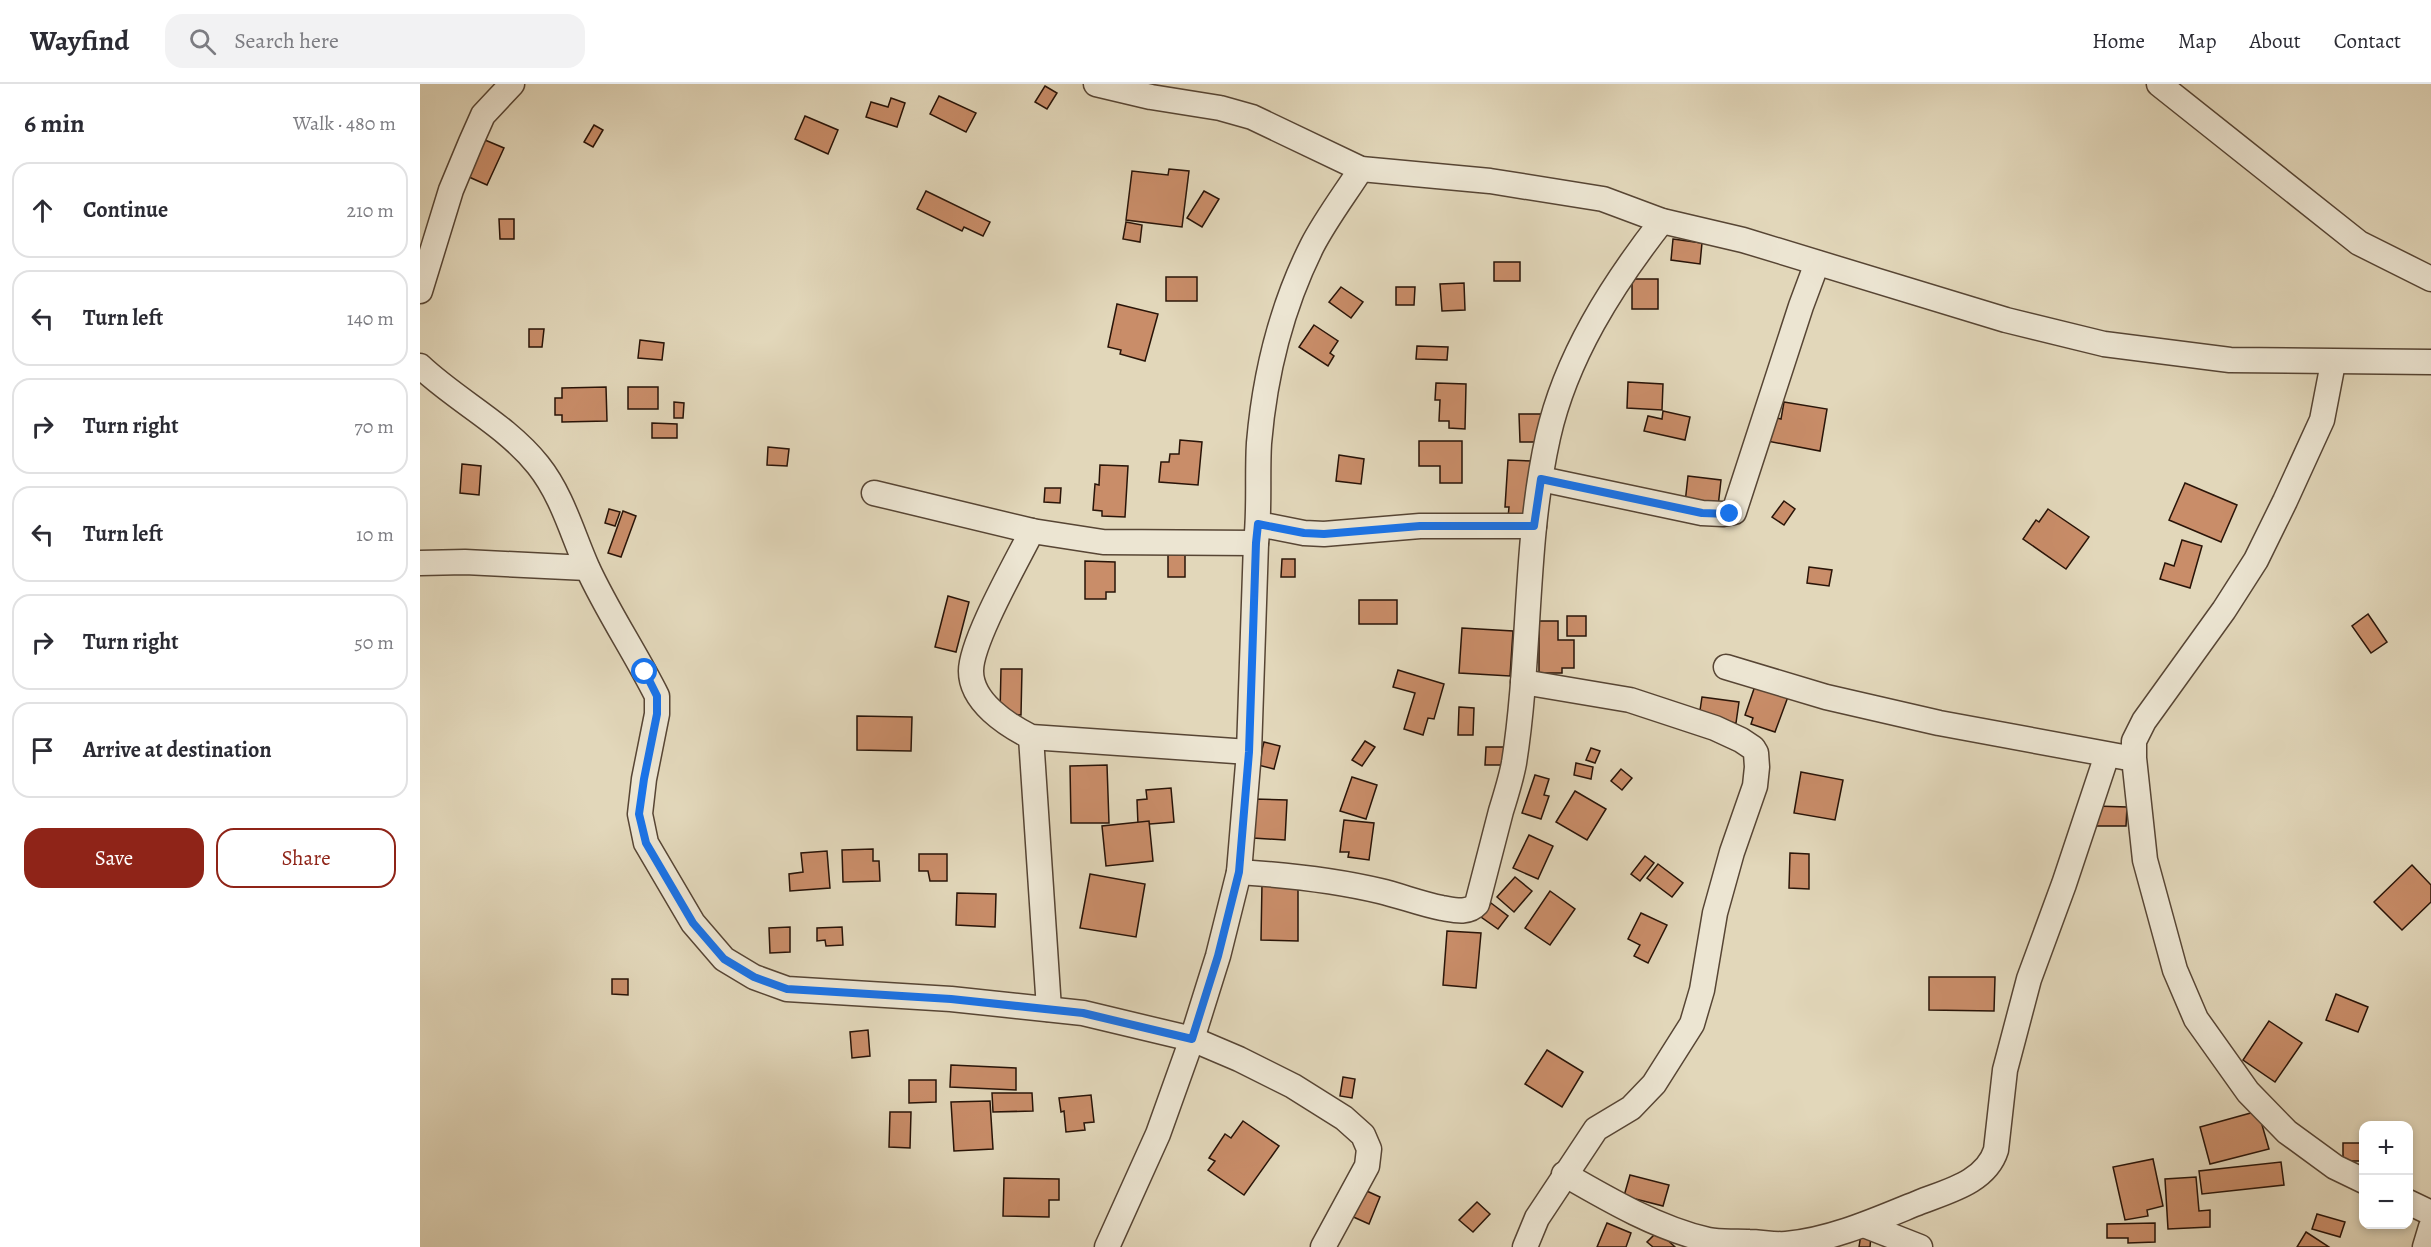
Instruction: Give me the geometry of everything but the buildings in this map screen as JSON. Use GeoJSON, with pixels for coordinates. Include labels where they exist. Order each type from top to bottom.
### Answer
{"type":"FeatureCollection","features":[{"type":"Feature","properties":{"kind":"street"},"geometry":{"type":"LineString","coordinates":[[420,291],[451,190],[471,142],[483,115],[512,84]]}},
{"type":"Feature","properties":{"kind":"street"},"geometry":{"type":"LineString","coordinates":[[1096,84],[1252,117],[1361,169],[1490,181],[1604,200],[1662,221],[1743,240],[2006,320],[2104,344],[2230,360],[2333,363],[2431,362]]}},
{"type":"Feature","properties":{"kind":"street"},"geometry":{"type":"LineString","coordinates":[[2159,84],[2359,243],[2431,279]]}},
{"type":"Feature","properties":{"kind":"street"},"geometry":{"type":"LineString","coordinates":[[1107,1247],[1158,1134],[1192,1039],[1218,956],[1239,872],[1249,752],[1259,443],[1271,359],[1281,317],[1313,244],[1361,169]]}},
{"type":"Feature","properties":{"kind":"street"},"geometry":{"type":"LineString","coordinates":[[1239,872],[1284,875],[1339,883],[1382,891],[1428,906],[1458,911],[1473,908],[1477,904],[1514,764],[1523,682],[1534,526],[1548,436],[1563,390],[1585,338],[1627,266],[1662,221]]}},
{"type":"Feature","properties":{"kind":"street"},"geometry":{"type":"LineString","coordinates":[[1541,479],[1702,513],[1734,512],[1817,263]]}},
{"type":"Feature","properties":{"kind":"street"},"geometry":{"type":"LineString","coordinates":[[2333,363],[2322,420],[2256,560],[2144,721],[2134,741],[2134,758],[2145,860],[2175,970],[2196,1019],[2248,1092],[2287,1132],[2335,1167],[2359,1179]]}},
{"type":"Feature","properties":{"kind":"street"},"geometry":{"type":"LineString","coordinates":[[420,366],[504,432],[538,465],[567,515],[587,568],[657,696],[657,714],[639,814],[646,843],[693,923],[724,959],[754,977],[787,989],[951,999],[1083,1013],[1192,1039],[1293,1086],[1344,1118],[1363,1136],[1369,1149],[1367,1166],[1323,1247]]}},
{"type":"Feature","properties":{"kind":"street"},"geometry":{"type":"LineString","coordinates":[[874,493],[1032,531],[1103,542],[1257,534],[1324,534],[1420,526],[1534,526]]}},
{"type":"Feature","properties":{"kind":"street"},"geometry":{"type":"LineString","coordinates":[[1032,531],[976,646],[971,671],[982,699],[1007,725],[1031,737],[1249,752]]}},
{"type":"Feature","properties":{"kind":"street"},"geometry":{"type":"LineString","coordinates":[[420,563],[465,562],[587,568]]}},
{"type":"Feature","properties":{"kind":"street"},"geometry":{"type":"LineString","coordinates":[[1726,667],[1826,697],[1939,723],[2107,755],[2134,758]]}},
{"type":"Feature","properties":{"kind":"street"},"geometry":{"type":"LineString","coordinates":[[1523,682],[1630,700],[1715,728],[1742,740],[1756,753],[1755,786],[1732,852],[1715,913],[1702,990],[1692,1024],[1654,1084],[1631,1108],[1596,1129],[1564,1174],[1537,1218],[1525,1247]]}},
{"type":"Feature","properties":{"kind":"street"},"geometry":{"type":"LineString","coordinates":[[1031,737],[1049,1009]]}},
{"type":"Feature","properties":{"kind":"street"},"geometry":{"type":"LineString","coordinates":[[1564,1174],[1622,1206],[1710,1241],[1784,1244],[1809,1240],[1864,1225],[1963,1185],[1983,1172],[1992,1161],[1996,1150],[2005,1070],[2029,979],[2064,884],[2107,755]]}},
{"type":"Feature","properties":{"kind":"street"},"geometry":{"type":"LineString","coordinates":[[2413,1204],[2431,1213]]}},
{"type":"Feature","properties":{"kind":"street"},"geometry":{"type":"LineString","coordinates":[[1864,1225],[1920,1247]]}},
{"type":"Feature","properties":{"kind":"street"},"geometry":{"type":"LineString","coordinates":[[2425,1247],[2431,1227]]}},
{"type":"Feature","properties":{"kind":"route"},"geometry":{"type":"LineString","coordinates":[[645,672],[657,696],[657,714],[639,814],[646,843],[693,923],[724,959],[754,977],[787,989],[855,995],[951,999],[1083,1013],[1192,1039],[1218,956],[1239,872],[1249,752],[1258,524],[1304,533],[1324,534],[1420,526],[1534,526],[1541,479],[1702,513],[1730,514]]}}]}
